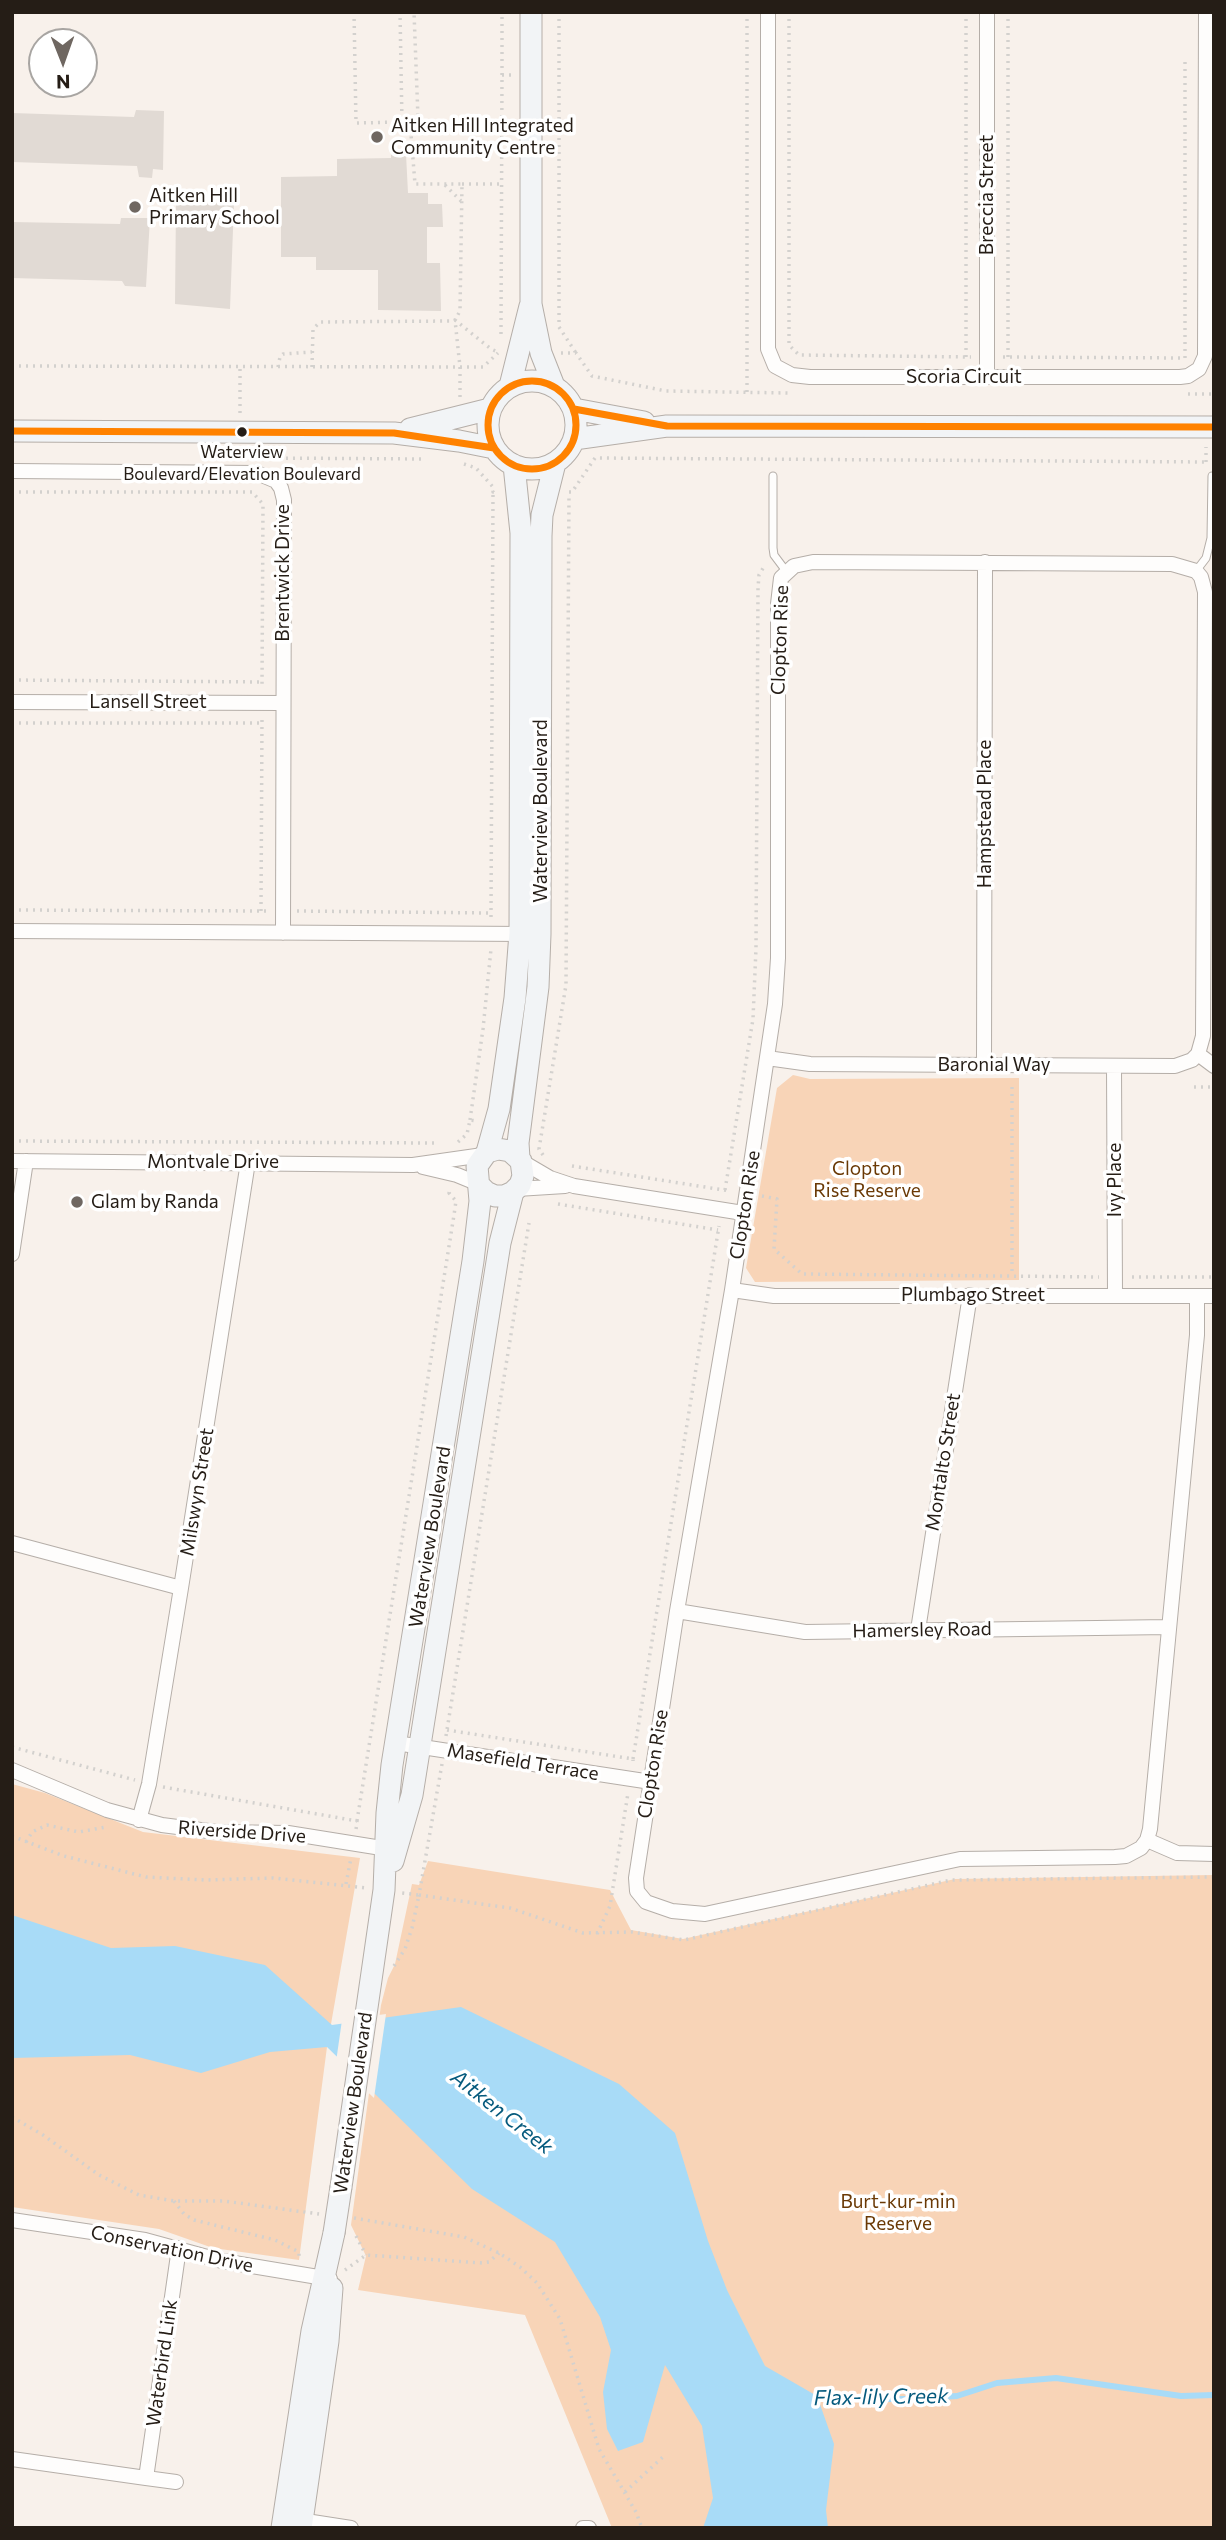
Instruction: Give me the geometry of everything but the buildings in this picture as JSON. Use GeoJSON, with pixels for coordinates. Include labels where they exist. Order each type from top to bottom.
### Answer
{"type":"FeatureCollection","features":[{"type":"Feature","properties":{"kind":"street"},"geometry":{"type":"LineString","coordinates":[[531,12],[531,304],[541,353],[554,386]]}},
{"type":"Feature","properties":{"kind":"street","name":"Scoria Circuit"},"geometry":{"type":"LineString","coordinates":[[768,12],[768,349],[770,359],[782,372],[792,375],[1181,377],[1199,369],[1205,356]]}},
{"type":"Feature","properties":{"kind":"street","name":"Breccia Street"},"geometry":{"type":"LineString","coordinates":[[987,12],[987,377]]}},
{"type":"Feature","properties":{"kind":"street"},"geometry":{"type":"LineString","coordinates":[[1205,356],[1206,12]]}},
{"type":"Feature","properties":{"kind":"street"},"geometry":{"type":"LineString","coordinates":[[510,386],[507,352],[531,304]]}},
{"type":"Feature","properties":{"kind":"street"},"geometry":{"type":"LineString","coordinates":[[524,381],[540,381],[554,386],[566,396],[574,410],[574,439],[566,453],[555,463],[527,469],[513,466],[494,448],[488,436],[490,409],[498,396],[510,386],[524,381]]}},
{"type":"Feature","properties":{"kind":"street"},"geometry":{"type":"LineString","coordinates":[[394,433],[490,409]]}},
{"type":"Feature","properties":{"kind":"street"},"geometry":{"type":"LineString","coordinates":[[574,410],[667,426],[1210,437]]}},
{"type":"Feature","properties":{"kind":"street"},"geometry":{"type":"LineString","coordinates":[[574,439],[667,426]]}},
{"type":"Feature","properties":{"kind":"street"},"geometry":{"type":"LineString","coordinates":[[12,431],[394,433],[459,440],[494,448]]}},
{"type":"Feature","properties":{"kind":"street","name":"Waterview Boulevard"},"geometry":{"type":"LineString","coordinates":[[530,672],[542,515],[555,463]]}},
{"type":"Feature","properties":{"kind":"street","name":"Waterview Boulevard"},"geometry":{"type":"LineString","coordinates":[[513,466],[521,533],[530,672],[530,934],[538,987],[518,1143],[520,1160]]}},
{"type":"Feature","properties":{"kind":"street","name":"Brentwick Drive"},"geometry":{"type":"LineString","coordinates":[[12,471],[257,473],[276,481],[281,488],[284,499],[283,933]]}},
{"type":"Feature","properties":{"kind":"street","name":"Clopton Rise"},"geometry":{"type":"LineString","coordinates":[[1147,1840],[1141,1848],[1126,1856],[960,1858],[720,1911],[690,1914],[655,1907],[640,1897],[637,1891],[636,1878],[677,1611],[732,1290],[775,1004],[778,958],[779,586],[786,571],[794,566],[813,562],[1172,564],[1196,571]]}},
{"type":"Feature","properties":{"kind":"street","name":"Hampstead Place"},"geometry":{"type":"LineString","coordinates":[[984,1066],[985,562]]}},
{"type":"Feature","properties":{"kind":"street"},"geometry":{"type":"LineString","coordinates":[[1196,571],[1205,592],[1203,1037],[1198,1054],[1214,1066]]}},
{"type":"Feature","properties":{"kind":"street","name":"Lansell Street"},"geometry":{"type":"LineString","coordinates":[[12,702],[283,703]]}},
{"type":"Feature","properties":{"kind":"street"},"geometry":{"type":"LineString","coordinates":[[12,931],[530,934]]}},
{"type":"Feature","properties":{"kind":"street","name":"Waterview Boulevard"},"geometry":{"type":"LineString","coordinates":[[485,1154],[501,1097],[515,998],[530,934]]}},
{"type":"Feature","properties":{"kind":"street","name":"Baronial Way"},"geometry":{"type":"LineString","coordinates":[[767,1058],[810,1064],[1175,1066],[1185,1064],[1198,1054]]}},
{"type":"Feature","properties":{"kind":"street","name":"Ivy Place"},"geometry":{"type":"LineString","coordinates":[[1114,1066],[1115,1295]]}},
{"type":"Feature","properties":{"kind":"street"},"geometry":{"type":"LineString","coordinates":[[574,1186],[515,1191],[504,1196],[495,1196],[486,1192],[479,1184],[477,1166],[485,1154],[504,1149],[550,1178],[574,1186],[743,1213]]}},
{"type":"Feature","properties":{"kind":"street","name":"Montvale Drive"},"geometry":{"type":"LineString","coordinates":[[413,1165],[457,1152],[485,1154]]}},
{"type":"Feature","properties":{"kind":"street"},"geometry":{"type":"LineString","coordinates":[[515,1191],[523,1176],[520,1160]]}},
{"type":"Feature","properties":{"kind":"street"},"geometry":{"type":"LineString","coordinates":[[12,1254],[19,1161]]}},
{"type":"Feature","properties":{"kind":"street","name":"Montvale Drive"},"geometry":{"type":"LineString","coordinates":[[19,1161],[413,1165],[457,1175],[479,1184]]}},
{"type":"Feature","properties":{"kind":"street","name":"Milswyn Street"},"geometry":{"type":"LineString","coordinates":[[139,1819],[149,1784],[248,1162]]}},
{"type":"Feature","properties":{"kind":"street","name":"Waterview Boulevard"},"geometry":{"type":"LineString","coordinates":[[391,1850],[387,1813],[396,1742],[473,1261],[479,1184]]}},
{"type":"Feature","properties":{"kind":"street","name":"Waterview Boulevard"},"geometry":{"type":"LineString","coordinates":[[292,2523],[328,2341],[328,2279],[334,2222],[384,1890],[391,1850],[412,1795],[500,1243],[515,1191]]}},
{"type":"Feature","properties":{"kind":"street","name":"Plumbago Street"},"geometry":{"type":"LineString","coordinates":[[732,1290],[774,1296],[1214,1296]]}},
{"type":"Feature","properties":{"kind":"street","name":"Montalto Street"},"geometry":{"type":"LineString","coordinates":[[918,1630],[970,1295]]}},
{"type":"Feature","properties":{"kind":"street"},"geometry":{"type":"LineString","coordinates":[[1197,1296],[1198,1335],[1147,1840],[1177,1853],[1214,1854]]}},
{"type":"Feature","properties":{"kind":"street"},"geometry":{"type":"LineString","coordinates":[[440,1476],[462,1479]]}},
{"type":"Feature","properties":{"kind":"street"},"geometry":{"type":"LineString","coordinates":[[12,1543],[181,1588]]}},
{"type":"Feature","properties":{"kind":"street","name":"Hamersley Road"},"geometry":{"type":"LineString","coordinates":[[677,1611],[805,1632],[1169,1627]]}},
{"type":"Feature","properties":{"kind":"street","name":"Masefield Terrace"},"geometry":{"type":"LineString","coordinates":[[396,1742],[651,1783]]}},
{"type":"Feature","properties":{"kind":"street","name":"Riverside Drive"},"geometry":{"type":"LineString","coordinates":[[12,1770],[121,1814],[189,1830],[288,1833],[391,1850]]}},
{"type":"Feature","properties":{"kind":"street","name":"Conservation Drive"},"geometry":{"type":"LineString","coordinates":[[12,2220],[145,2240],[222,2261],[328,2279]]}},
{"type":"Feature","properties":{"kind":"street","name":"Waterbird Link"},"geometry":{"type":"LineString","coordinates":[[146,2479],[179,2248]]}},
{"type":"Feature","properties":{"kind":"street"},"geometry":{"type":"LineString","coordinates":[[12,2459],[176,2482]]}},
{"type":"Feature","properties":{"kind":"street"},"geometry":{"type":"LineString","coordinates":[[292,2523],[351,2528]]}},
{"type":"Feature","properties":{"kind":"street"},"geometry":{"type":"LineString","coordinates":[[583,2528],[589,2528]]}},
{"type":"Feature","properties":{"kind":"lane"},"geometry":{"type":"LineString","coordinates":[[773,476],[774,555]]}},
{"type":"Feature","properties":{"kind":"lane"},"geometry":{"type":"LineString","coordinates":[[1196,571],[1206,558],[1211,538],[1212,476]]}},
{"type":"Feature","properties":{"kind":"lane","name":"Clopton Rise"},"geometry":{"type":"LineString","coordinates":[[774,555],[786,571]]}},
{"type":"Feature","properties":{"kind":"path"},"geometry":{"type":"LineString","coordinates":[[354,12],[356,123],[402,122],[400,12]]}},
{"type":"Feature","properties":{"kind":"path"},"geometry":{"type":"LineString","coordinates":[[414,12],[418,118],[410,122],[415,184],[502,184]]}},
{"type":"Feature","properties":{"kind":"path"},"geometry":{"type":"LineString","coordinates":[[12,366],[483,367],[507,352],[501,344],[502,12]]}},
{"type":"Feature","properties":{"kind":"path"},"geometry":{"type":"LineString","coordinates":[[559,12],[559,327],[592,376],[666,391],[789,393]]}},
{"type":"Feature","properties":{"kind":"path"},"geometry":{"type":"LineString","coordinates":[[747,12],[747,392]]}},
{"type":"Feature","properties":{"kind":"path"},"geometry":{"type":"LineString","coordinates":[[789,12],[789,345],[799,355],[1205,356]]}},
{"type":"Feature","properties":{"kind":"path"},"geometry":{"type":"LineString","coordinates":[[966,12],[966,357]]}},
{"type":"Feature","properties":{"kind":"path"},"geometry":{"type":"LineString","coordinates":[[1008,12],[1008,357]]}},
{"type":"Feature","properties":{"kind":"path"},"geometry":{"type":"LineString","coordinates":[[1185,60],[1185,358]]}},
{"type":"Feature","properties":{"kind":"path"},"geometry":{"type":"LineString","coordinates":[[502,75],[531,74]]}},
{"type":"Feature","properties":{"kind":"path"},"geometry":{"type":"LineString","coordinates":[[312,367],[313,329],[320,322],[455,320],[460,311],[462,184]]}},
{"type":"Feature","properties":{"kind":"path"},"geometry":{"type":"LineString","coordinates":[[445,185],[462,202]]}},
{"type":"Feature","properties":{"kind":"path"},"geometry":{"type":"LineString","coordinates":[[278,367],[279,357],[283,354],[312,352]]}},
{"type":"Feature","properties":{"kind":"path"},"geometry":{"type":"LineString","coordinates":[[541,353],[576,353]]}},
{"type":"Feature","properties":{"kind":"path"},"geometry":{"type":"LineString","coordinates":[[235,413],[240,413],[240,366]]}},
{"type":"Feature","properties":{"kind":"path"},"geometry":{"type":"LineString","coordinates":[[1186,394],[1214,394]]}},
{"type":"Feature","properties":{"kind":"path"},"geometry":{"type":"LineString","coordinates":[[1206,462],[1210,437]]}},
{"type":"Feature","properties":{"kind":"path"},"geometry":{"type":"LineString","coordinates":[[12,492],[252,492],[263,504],[261,911]]}},
{"type":"Feature","properties":{"kind":"path"},"geometry":{"type":"LineString","coordinates":[[470,1119],[484,1029],[492,934],[493,492]]}},
{"type":"Feature","properties":{"kind":"path"},"geometry":{"type":"LineString","coordinates":[[547,1161],[539,1149],[566,985],[569,492]]}},
{"type":"Feature","properties":{"kind":"path"},"geometry":{"type":"LineString","coordinates":[[597,1934],[610,1906],[753,1019],[756,948],[758,588],[764,565],[774,555]]}},
{"type":"Feature","properties":{"kind":"path"},"geometry":{"type":"LineString","coordinates":[[12,680],[262,682]]}},
{"type":"Feature","properties":{"kind":"path"},"geometry":{"type":"LineString","coordinates":[[12,723],[262,723]]}},
{"type":"Feature","properties":{"kind":"path"},"geometry":{"type":"LineString","coordinates":[[12,910],[491,913]]}},
{"type":"Feature","properties":{"kind":"path"},"geometry":{"type":"LineString","coordinates":[[1012,1087],[1012,1295]]}},
{"type":"Feature","properties":{"kind":"path"},"geometry":{"type":"LineString","coordinates":[[1194,1087],[1214,1087]]}},
{"type":"Feature","properties":{"kind":"path"},"geometry":{"type":"LineString","coordinates":[[12,1141],[445,1144]]}},
{"type":"Feature","properties":{"kind":"path"},"geometry":{"type":"LineString","coordinates":[[563,1165],[778,1199],[774,1249],[802,1274],[1214,1277]]}},
{"type":"Feature","properties":{"kind":"path"},"geometry":{"type":"LineString","coordinates":[[346,1884],[454,1215],[456,1201],[449,1193],[457,1175]]}},
{"type":"Feature","properties":{"kind":"path"},"geometry":{"type":"LineString","coordinates":[[554,1204],[718,1230]]}},
{"type":"Feature","properties":{"kind":"path"},"geometry":{"type":"LineString","coordinates":[[392,1971],[405,1949],[419,1895],[528,1223]]}},
{"type":"Feature","properties":{"kind":"path"},"geometry":{"type":"LineString","coordinates":[[447,1730],[634,1759]]}},
{"type":"Feature","properties":{"kind":"path"},"geometry":{"type":"LineString","coordinates":[[12,1746],[149,1784],[357,1821]]}},
{"type":"Feature","properties":{"kind":"path"},"geometry":{"type":"LineString","coordinates":[[26,1842],[39,1827],[47,1825],[90,1832],[106,1828],[121,1814]]}},
{"type":"Feature","properties":{"kind":"path"},"geometry":{"type":"LineString","coordinates":[[12,1836],[65,1856],[146,1877],[205,1880],[253,1877],[346,1884],[419,1895]]}},
{"type":"Feature","properties":{"kind":"path"},"geometry":{"type":"LineString","coordinates":[[12,2117],[113,2183],[139,2195],[174,2201],[224,2201],[334,2222],[447,2233],[499,2253],[537,2283],[552,2305],[566,2337],[600,2449],[642,2528]]}},
{"type":"Feature","properties":{"kind":"path"},"geometry":{"type":"LineString","coordinates":[[174,2201],[184,2214],[194,2220],[275,2240],[299,2252],[297,2273]]}},
{"type":"Feature","properties":{"kind":"path"},"geometry":{"type":"LineString","coordinates":[[356,2236],[366,2255]]}},
{"type":"Feature","properties":{"kind":"path"},"geometry":{"type":"LineString","coordinates":[[328,2279],[366,2255],[482,2263],[489,2262],[499,2253]]}},
{"type":"Feature","properties":{"kind":"path"},"geometry":{"type":"LineString","coordinates":[[625,2492],[664,2456]]}},
{"type":"Feature","properties":{"kind":"green space","name":"Clopton Rise Reserve"},"geometry":{"type":"Polygon","coordinates":[[[793,1075],[810,1079],[1019,1078],[1019,1280],[755,1282],[746,1268],[777,1088],[793,1075]]]}},
{"type":"Feature","properties":{"kind":"green space"},"geometry":{"type":"Polygon","coordinates":[[[12,1784],[45,1793],[143,1832],[360,1858],[327,2047],[299,2260],[213,2248],[159,2229],[12,2207],[12,1784]]]}},
{"type":"Feature","properties":{"kind":"green space","name":"Burt-kur-min Reserve"},"geometry":{"type":"Polygon","coordinates":[[[428,1861],[610,1890],[631,1930],[683,1939],[955,1879],[1214,1875],[1214,2528],[612,2528],[525,2315],[358,2290],[366,2256],[351,2225],[381,2005],[388,1978],[395,1964],[412,1884],[419,1885],[428,1861]]]}},
{"type":"Feature","properties":{"kind":"water","name":"Aitken Creek"},"geometry":{"type":"Polygon","coordinates":[[[12,1915],[111,1948],[175,1946],[265,1965],[332,2025],[461,2007],[619,2084],[675,2133],[708,2241],[727,2290],[765,2366],[817,2396],[834,2444],[826,2510],[828,2528],[703,2528],[713,2498],[702,2426],[665,2365],[643,2442],[618,2451],[607,2429],[603,2392],[611,2350],[600,2317],[555,2242],[472,2189],[327,2047],[270,2052],[201,2073],[130,2055],[12,2058],[12,1915]]]}},
{"type":"Feature","properties":{"kind":"pier"},"geometry":{"type":"Polygon","coordinates":[[[386,2014],[374,2098],[336,2062],[342,2020],[386,2014]]]}},
{"type":"Feature","properties":{"kind":"waterway","name":"Flax-lily Creek"},"geometry":{"type":"LineString","coordinates":[[813,2399],[957,2396],[997,2383],[1056,2378],[1181,2396],[1214,2395]]}},
{"type":"Feature","properties":{"kind":"transit line"},"geometry":{"type":"LineString","coordinates":[[532,381],[557,388],[569,400],[576,425],[569,450],[557,462],[532,469],[507,462],[495,450],[488,425],[495,400],[507,388],[532,381]]}},
{"type":"Feature","properties":{"kind":"transit line"},"geometry":{"type":"LineString","coordinates":[[574,409],[667,426],[1214,427]]}},
{"type":"Feature","properties":{"kind":"transit line"},"geometry":{"type":"LineString","coordinates":[[12,431],[394,433],[494,448]]}},
{"type":"Feature","properties":{"kind":"place","name":"Aitken Hill Integrated Community Centre"},"geometry":{"type":"Point","coordinates":[377,137]}},
{"type":"Feature","properties":{"kind":"place","name":"Aitken Hill Primary School"},"geometry":{"type":"Point","coordinates":[135,207]}},
{"type":"Feature","properties":{"kind":"place","name":"Waterview Boulevard/Elevation Boulevard"},"geometry":{"type":"Point","coordinates":[242,432]}},
{"type":"Feature","properties":{"kind":"place","name":"Glam by Randa"},"geometry":{"type":"Point","coordinates":[77,1202]}}]}
